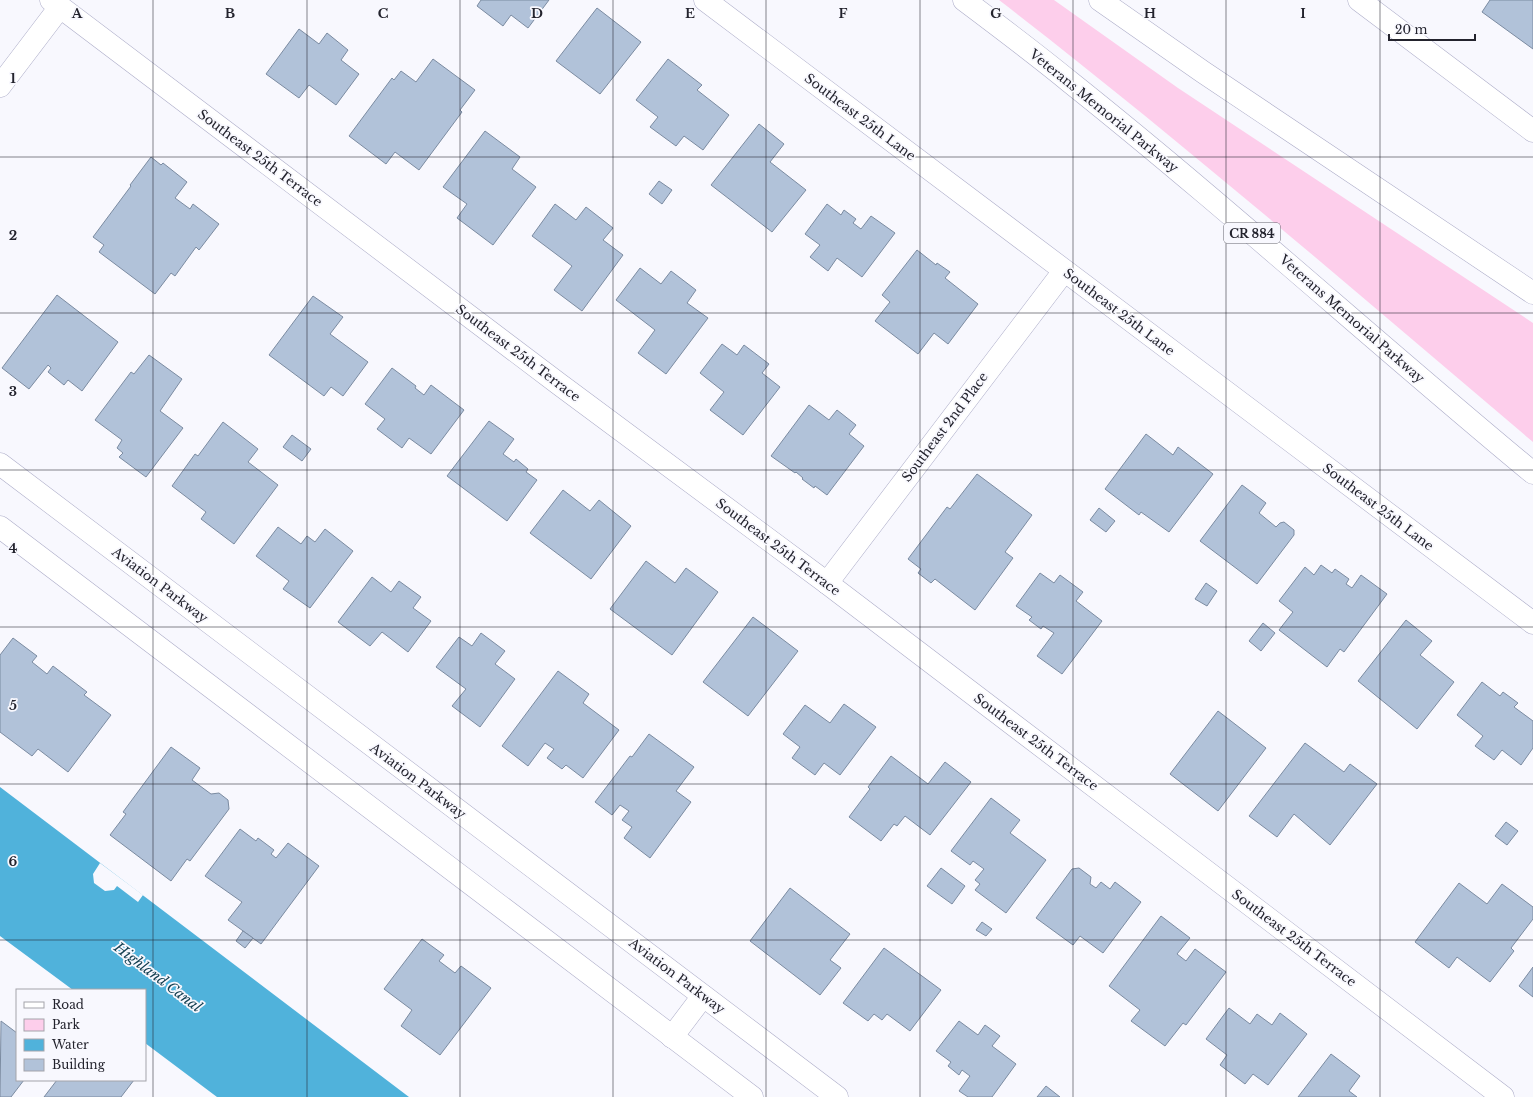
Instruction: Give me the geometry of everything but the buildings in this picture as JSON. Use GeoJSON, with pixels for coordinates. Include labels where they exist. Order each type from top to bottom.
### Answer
{"type":"FeatureCollection","features":[{"type":"Feature","properties":{"kind":"main road","name":"Southeast 25th Lane"},"geometry":{"type":"LineString","coordinates":[[705,0],[1533,623]]}},
{"type":"Feature","properties":{"kind":"main road","name":"Veterans Memorial Parkway"},"geometry":{"type":"LineString","coordinates":[[964,0],[1070,81],[1220,205],[1533,473]]}},
{"type":"Feature","properties":{"kind":"main road"},"geometry":{"type":"LineString","coordinates":[[1100,0],[1203,72],[1533,293]]}},
{"type":"Feature","properties":{"kind":"main road"},"geometry":{"type":"LineString","coordinates":[[1359,0],[1533,131]]}},
{"type":"Feature","properties":{"kind":"main road"},"geometry":{"type":"LineString","coordinates":[[0,86],[55,4]]}},
{"type":"Feature","properties":{"kind":"main road","name":"Southeast 25th Terrace"},"geometry":{"type":"LineString","coordinates":[[55,4],[549,377],[827,583],[1503,1097]]}},
{"type":"Feature","properties":{"kind":"main road","name":"Southeast 2nd Place"},"geometry":{"type":"LineString","coordinates":[[827,583],[1064,271]]}},
{"type":"Feature","properties":{"kind":"main road","name":"Aviation Parkway"},"geometry":{"type":"LineString","coordinates":[[0,464],[837,1097]]}},
{"type":"Feature","properties":{"kind":"main road"},"geometry":{"type":"LineString","coordinates":[[0,528],[752,1097]]}},
{"type":"Feature","properties":{"kind":"main road"},"geometry":{"type":"LineString","coordinates":[[672,1037],[704,996]]}},
{"type":"Feature","properties":{"kind":"green space"},"geometry":{"type":"Polygon","coordinates":[[[999,0],[1054,0],[1178,88],[1533,323],[1533,442],[1202,163],[1067,53],[999,0]]]}},
{"type":"Feature","properties":{"kind":"water","name":"Highland Canal"},"geometry":{"type":"Polygon","coordinates":[[[0,787],[409,1097],[217,1097],[146,1044],[146,989],[72,989],[0,936],[0,787]]]}},
{"type":"Feature","properties":{"kind":"pier"},"geometry":{"type":"Polygon","coordinates":[[[100,863],[143,895],[138,902],[117,886],[114,890],[105,891],[94,883],[93,874],[100,863]]]}}]}
